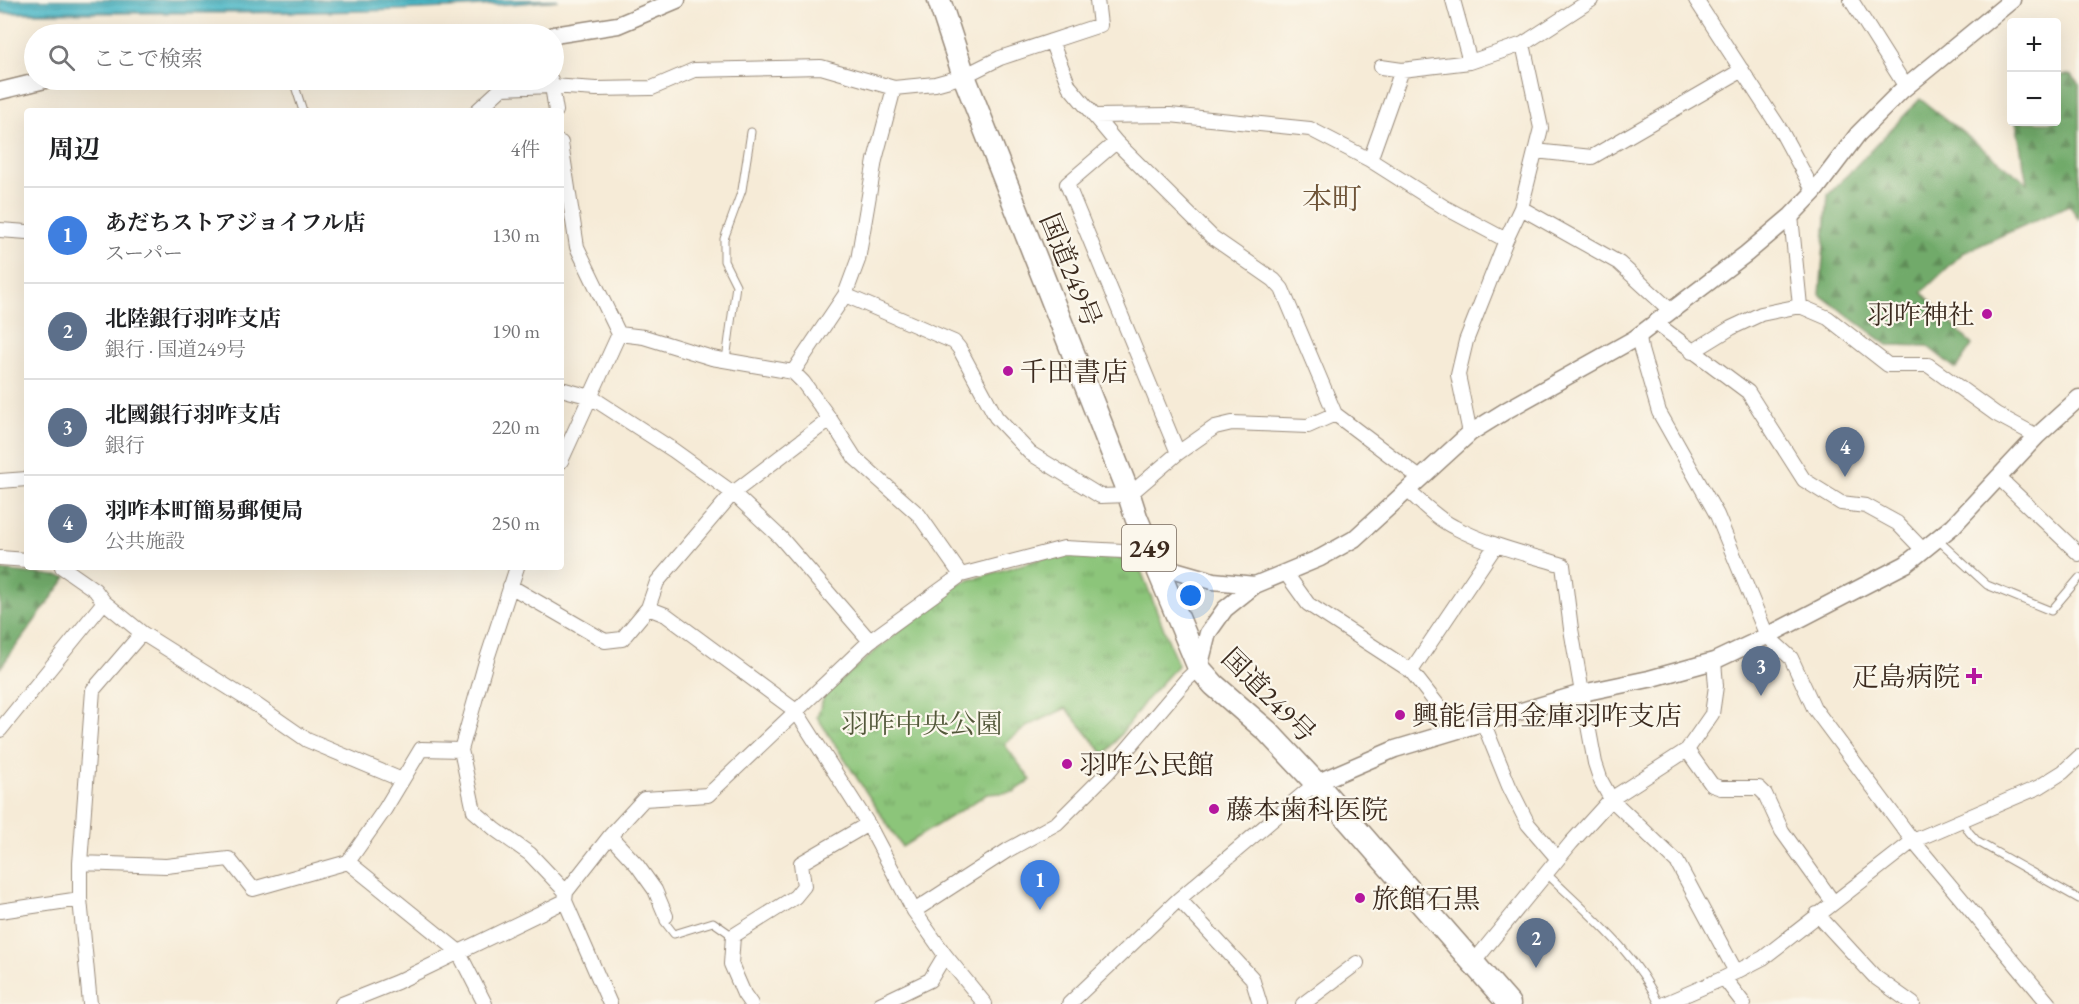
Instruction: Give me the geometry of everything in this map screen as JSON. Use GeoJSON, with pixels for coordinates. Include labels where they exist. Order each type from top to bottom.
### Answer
{"type":"FeatureCollection","features":[{"type":"Feature","properties":{"kind":"highway","name":"国道249号"},"geometry":{"type":"LineString","coordinates":[[939,0],[964,76],[1129,495],[1136,518],[1199,668],[1214,685],[1267,731],[1316,783],[1509,1004]]}},
{"type":"Feature","properties":{"kind":"street"},"geometry":{"type":"LineString","coordinates":[[564,33],[618,25],[677,0]]}},
{"type":"Feature","properties":{"kind":"street"},"geometry":{"type":"LineString","coordinates":[[564,85],[596,89],[652,88],[694,70],[821,67],[894,88],[935,84],[964,76],[1000,58],[1100,25],[1097,0]]}},
{"type":"Feature","properties":{"kind":"street"},"geometry":{"type":"LineString","coordinates":[[1453,0],[1470,62]]}},
{"type":"Feature","properties":{"kind":"street"},"geometry":{"type":"LineString","coordinates":[[1381,67],[1402,70],[1470,62],[1523,44],[1591,0]]}},
{"type":"Feature","properties":{"kind":"street"},"geometry":{"type":"LineString","coordinates":[[1696,0],[1780,129],[1814,192]]}},
{"type":"Feature","properties":{"kind":"street"},"geometry":{"type":"LineString","coordinates":[[1851,0],[1906,87]]}},
{"type":"Feature","properties":{"kind":"street"},"geometry":{"type":"LineString","coordinates":[[914,910],[1008,850],[1057,823],[1108,772],[1186,680],[1199,668],[1208,633],[1225,609],[1255,585],[1320,558],[1354,539],[1470,433],[1657,324],[1791,216],[1814,192],[1858,134],[1906,87],[2012,0]]}},
{"type":"Feature","properties":{"kind":"street"},"geometry":{"type":"LineString","coordinates":[[1052,41],[1069,86],[1116,142],[1212,237],[1274,280],[1282,289],[1335,414],[1420,478]]}},
{"type":"Feature","properties":{"kind":"street"},"geometry":{"type":"LineString","coordinates":[[1470,433],[1458,375],[1466,341],[1521,208],[1541,128],[1523,44]]}},
{"type":"Feature","properties":{"kind":"street"},"geometry":{"type":"LineString","coordinates":[[1370,160],[1402,70]]}},
{"type":"Feature","properties":{"kind":"street"},"geometry":{"type":"LineString","coordinates":[[1535,152],[1592,157],[1742,70]]}},
{"type":"Feature","properties":{"kind":"street"},"geometry":{"type":"LineString","coordinates":[[0,91],[24,85]]}},
{"type":"Feature","properties":{"kind":"street"},"geometry":{"type":"LineString","coordinates":[[793,372],[845,295],[858,260],[875,160],[894,88]]}},
{"type":"Feature","properties":{"kind":"street"},"geometry":{"type":"LineString","coordinates":[[480,108],[500,90]]}},
{"type":"Feature","properties":{"kind":"street"},"geometry":{"type":"LineString","coordinates":[[552,90],[555,108]]}},
{"type":"Feature","properties":{"kind":"street"},"geometry":{"type":"LineString","coordinates":[[1094,116],[1170,115],[1310,129],[1370,160],[1444,207],[1506,240]]}},
{"type":"Feature","properties":{"kind":"street"},"geometry":{"type":"LineString","coordinates":[[1116,142],[1067,184],[1178,453]]}},
{"type":"Feature","properties":{"kind":"street"},"geometry":{"type":"LineString","coordinates":[[564,162],[577,247],[619,334],[564,454]]}},
{"type":"Feature","properties":{"kind":"street"},"geometry":{"type":"LineString","coordinates":[[1521,208],[1619,263],[1671,312]]}},
{"type":"Feature","properties":{"kind":"street"},"geometry":{"type":"LineString","coordinates":[[1791,216],[1800,306]]}},
{"type":"Feature","properties":{"kind":"street"},"geometry":{"type":"LineString","coordinates":[[0,230],[24,232]]}},
{"type":"Feature","properties":{"kind":"street"},"geometry":{"type":"LineString","coordinates":[[845,295],[954,342],[996,417],[1030,453],[1100,496],[1129,495],[1178,453],[1215,427],[1232,423],[1308,426],[1335,414]]}},
{"type":"Feature","properties":{"kind":"street"},"geometry":{"type":"LineString","coordinates":[[1692,352],[1731,328],[1761,314],[1800,306],[1828,318],[1888,365],[1928,365],[1996,414],[2037,436]]}},
{"type":"Feature","properties":{"kind":"street"},"geometry":{"type":"LineString","coordinates":[[1657,324],[1748,392],[1804,480],[1841,503],[1866,506],[1897,523],[1923,550]]}},
{"type":"Feature","properties":{"kind":"street"},"geometry":{"type":"LineString","coordinates":[[619,334],[644,337],[726,360],[793,372],[830,419],[855,458],[919,515],[961,575]]}},
{"type":"Feature","properties":{"kind":"street"},"geometry":{"type":"LineString","coordinates":[[1639,336],[1659,412],[1717,515],[1767,636],[1791,658],[1814,708],[1913,841],[2049,1004]]}},
{"type":"Feature","properties":{"kind":"street"},"geometry":{"type":"LineString","coordinates":[[564,389],[591,397],[673,450],[733,493],[781,538],[870,641]]}},
{"type":"Feature","properties":{"kind":"street"},"geometry":{"type":"LineString","coordinates":[[1069,1004],[1179,899],[1316,783],[1395,749],[1582,693],[1649,679],[1714,661],[1767,636],[1906,564],[1953,526],[2037,436],[2079,398]]}},
{"type":"Feature","properties":{"kind":"street"},"geometry":{"type":"LineString","coordinates":[[510,586],[605,641],[622,639],[648,608],[657,582],[733,493],[830,419]]}},
{"type":"Feature","properties":{"kind":"street"},"geometry":{"type":"LineString","coordinates":[[1998,477],[2079,554]]}},
{"type":"Feature","properties":{"kind":"street"},"geometry":{"type":"LineString","coordinates":[[0,481],[24,478]]}},
{"type":"Feature","properties":{"kind":"street"},"geometry":{"type":"LineString","coordinates":[[1407,490],[1439,518],[1455,527],[1496,544],[1563,565],[1582,693],[1595,763],[1601,781],[1611,799],[1677,862],[1744,1004]]}},
{"type":"Feature","properties":{"kind":"street"},"geometry":{"type":"LineString","coordinates":[[1411,671],[1496,544]]}},
{"type":"Feature","properties":{"kind":"street"},"geometry":{"type":"LineString","coordinates":[[342,1004],[397,982],[565,897],[610,836],[644,799],[708,795],[870,641],[961,575],[1064,548],[1123,551],[1157,565],[1213,580],[1255,585]]}},
{"type":"Feature","properties":{"kind":"street"},"geometry":{"type":"LineString","coordinates":[[0,558],[24,560]]}},
{"type":"Feature","properties":{"kind":"street"},"geometry":{"type":"LineString","coordinates":[[66,570],[95,590],[104,602],[142,633],[308,740],[402,780]]}},
{"type":"Feature","properties":{"kind":"street"},"geometry":{"type":"LineString","coordinates":[[517,570],[460,750],[474,811],[530,854],[565,897],[610,1004]]}},
{"type":"Feature","properties":{"kind":"street"},"geometry":{"type":"LineString","coordinates":[[1285,572],[1308,604],[1411,671],[1440,708],[1452,732]]}},
{"type":"Feature","properties":{"kind":"street"},"geometry":{"type":"LineString","coordinates":[[0,730],[104,602]]}},
{"type":"Feature","properties":{"kind":"street"},"geometry":{"type":"LineString","coordinates":[[648,608],[666,615],[796,711],[868,824],[914,910],[945,955],[985,1004]]}},
{"type":"Feature","properties":{"kind":"street"},"geometry":{"type":"LineString","coordinates":[[90,1004],[80,899],[80,863],[93,690],[142,633]]}},
{"type":"Feature","properties":{"kind":"street"},"geometry":{"type":"LineString","coordinates":[[1473,963],[1546,873],[1611,799],[1687,750],[1712,714],[1716,686],[1714,661]]}},
{"type":"Feature","properties":{"kind":"street"},"geometry":{"type":"LineString","coordinates":[[1483,722],[1509,786],[1528,824],[1558,859]]}},
{"type":"Feature","properties":{"kind":"street"},"geometry":{"type":"LineString","coordinates":[[80,863],[166,866],[229,859],[254,890],[348,862],[385,809],[421,749],[460,750]]}},
{"type":"Feature","properties":{"kind":"street"},"geometry":{"type":"LineString","coordinates":[[1687,750],[1712,785],[1721,788],[1759,788],[1765,794],[1782,831],[1833,902]]}},
{"type":"Feature","properties":{"kind":"street"},"geometry":{"type":"LineString","coordinates":[[1664,1004],[1763,958],[1913,841],[2039,787],[2079,757]]}},
{"type":"Feature","properties":{"kind":"street"},"geometry":{"type":"LineString","coordinates":[[751,1004],[731,964],[733,936],[795,897],[804,886],[801,863],[868,824]]}},
{"type":"Feature","properties":{"kind":"street"},"geometry":{"type":"LineString","coordinates":[[610,836],[637,865],[655,890],[666,916]]}},
{"type":"Feature","properties":{"kind":"street"},"geometry":{"type":"LineString","coordinates":[[348,862],[458,951],[485,1004]]}},
{"type":"Feature","properties":{"kind":"street"},"geometry":{"type":"LineString","coordinates":[[0,911],[80,899]]}},
{"type":"Feature","properties":{"kind":"street"},"geometry":{"type":"LineString","coordinates":[[1179,899],[1252,978],[1260,1004]]}},
{"type":"Feature","properties":{"kind":"street"},"geometry":{"type":"LineString","coordinates":[[1818,914],[1875,977],[1912,1004]]}},
{"type":"Feature","properties":{"kind":"street"},"geometry":{"type":"LineString","coordinates":[[880,1004],[930,980],[945,955]]}},
{"type":"Feature","properties":{"kind":"street"},"geometry":{"type":"LineString","coordinates":[[1303,1004],[1357,963]]}},
{"type":"Feature","properties":{"kind":"lane"},"geometry":{"type":"LineString","coordinates":[[296,90],[302,108]]}},
{"type":"Feature","properties":{"kind":"lane"},"geometry":{"type":"LineString","coordinates":[[726,360],[735,285],[724,261],[724,239],[742,190],[752,132]]}},
{"type":"Feature","properties":{"kind":"lane"},"geometry":{"type":"LineString","coordinates":[[1937,539],[1987,585],[2051,611],[2079,578]]}},
{"type":"Feature","properties":{"kind":"lane"},"geometry":{"type":"LineString","coordinates":[[1962,820],[1978,842],[2079,899]]}},
{"type":"Feature","properties":{"kind":"lane"},"geometry":{"type":"LineString","coordinates":[[1546,873],[1634,960],[1652,987],[1659,1004]]}},
{"type":"Feature","properties":{"kind":"lane"},"geometry":{"type":"LineString","coordinates":[[666,916],[664,921],[674,934],[713,922],[733,936]]}},
{"type":"Feature","properties":{"kind":"green space"},"geometry":{"type":"Polygon","coordinates":[[[2061,75],[2071,75],[2079,85],[2079,219],[2069,205],[1963,253],[1922,292],[1972,345],[1956,369],[1927,346],[1888,345],[1820,295],[1828,195],[1920,99],[2027,183],[2017,126],[2061,126],[2061,75]]]}},
{"type":"Feature","properties":{"kind":"green space","name":"羽咋中央公園"},"geometry":{"type":"Polygon","coordinates":[[[1063,552],[1113,554],[1140,568],[1178,665],[1147,699],[1105,755],[1066,708],[1028,726],[1004,744],[1031,780],[1014,792],[987,794],[902,847],[817,717],[825,694],[953,585],[1063,552]]]}},
{"type":"Feature","properties":{"kind":"green space"},"geometry":{"type":"Polygon","coordinates":[[[0,570],[67,577],[0,668],[0,570]]]}},
{"type":"Feature","properties":{"kind":"water"},"geometry":{"type":"Polygon","coordinates":[[[0,0],[558,0],[349,11],[0,13],[0,0]]]}},
{"type":"Feature","properties":{"kind":"place","name":"羽咋神社"},"geometry":{"type":"Point","coordinates":[1987,314]}},
{"type":"Feature","properties":{"kind":"place","name":"千田書店"},"geometry":{"type":"Point","coordinates":[1008,371]}},
{"type":"Feature","properties":{"kind":"place","name":"羽咋本町簡易郵便局"},"geometry":{"type":"Point","coordinates":[1845,477]}},
{"type":"Feature","properties":{"kind":"place","name":"疋島病院"},"geometry":{"type":"Point","coordinates":[1974,676]}},
{"type":"Feature","properties":{"kind":"place","name":"北國銀行羽咋支店"},"geometry":{"type":"Point","coordinates":[1761,696]}},
{"type":"Feature","properties":{"kind":"place","name":"興能信用金庫羽咋支店"},"geometry":{"type":"Point","coordinates":[1400,715]}},
{"type":"Feature","properties":{"kind":"place","name":"羽咋公民館"},"geometry":{"type":"Point","coordinates":[1067,764]}},
{"type":"Feature","properties":{"kind":"place","name":"藤本歯科医院"},"geometry":{"type":"Point","coordinates":[1214,809]}},
{"type":"Feature","properties":{"kind":"place","name":"旅館石黒"},"geometry":{"type":"Point","coordinates":[1360,898]}},
{"type":"Feature","properties":{"kind":"place","name":"あだちストアジョイフル店"},"geometry":{"type":"Point","coordinates":[1040,910]}},
{"type":"Feature","properties":{"kind":"place","name":"北陸銀行羽咋支店"},"geometry":{"type":"Point","coordinates":[1536,968]}},
{"type":"Feature","properties":{"kind":"district","name":"本町"},"geometry":{"type":"Point","coordinates":[1332,198]}}]}
